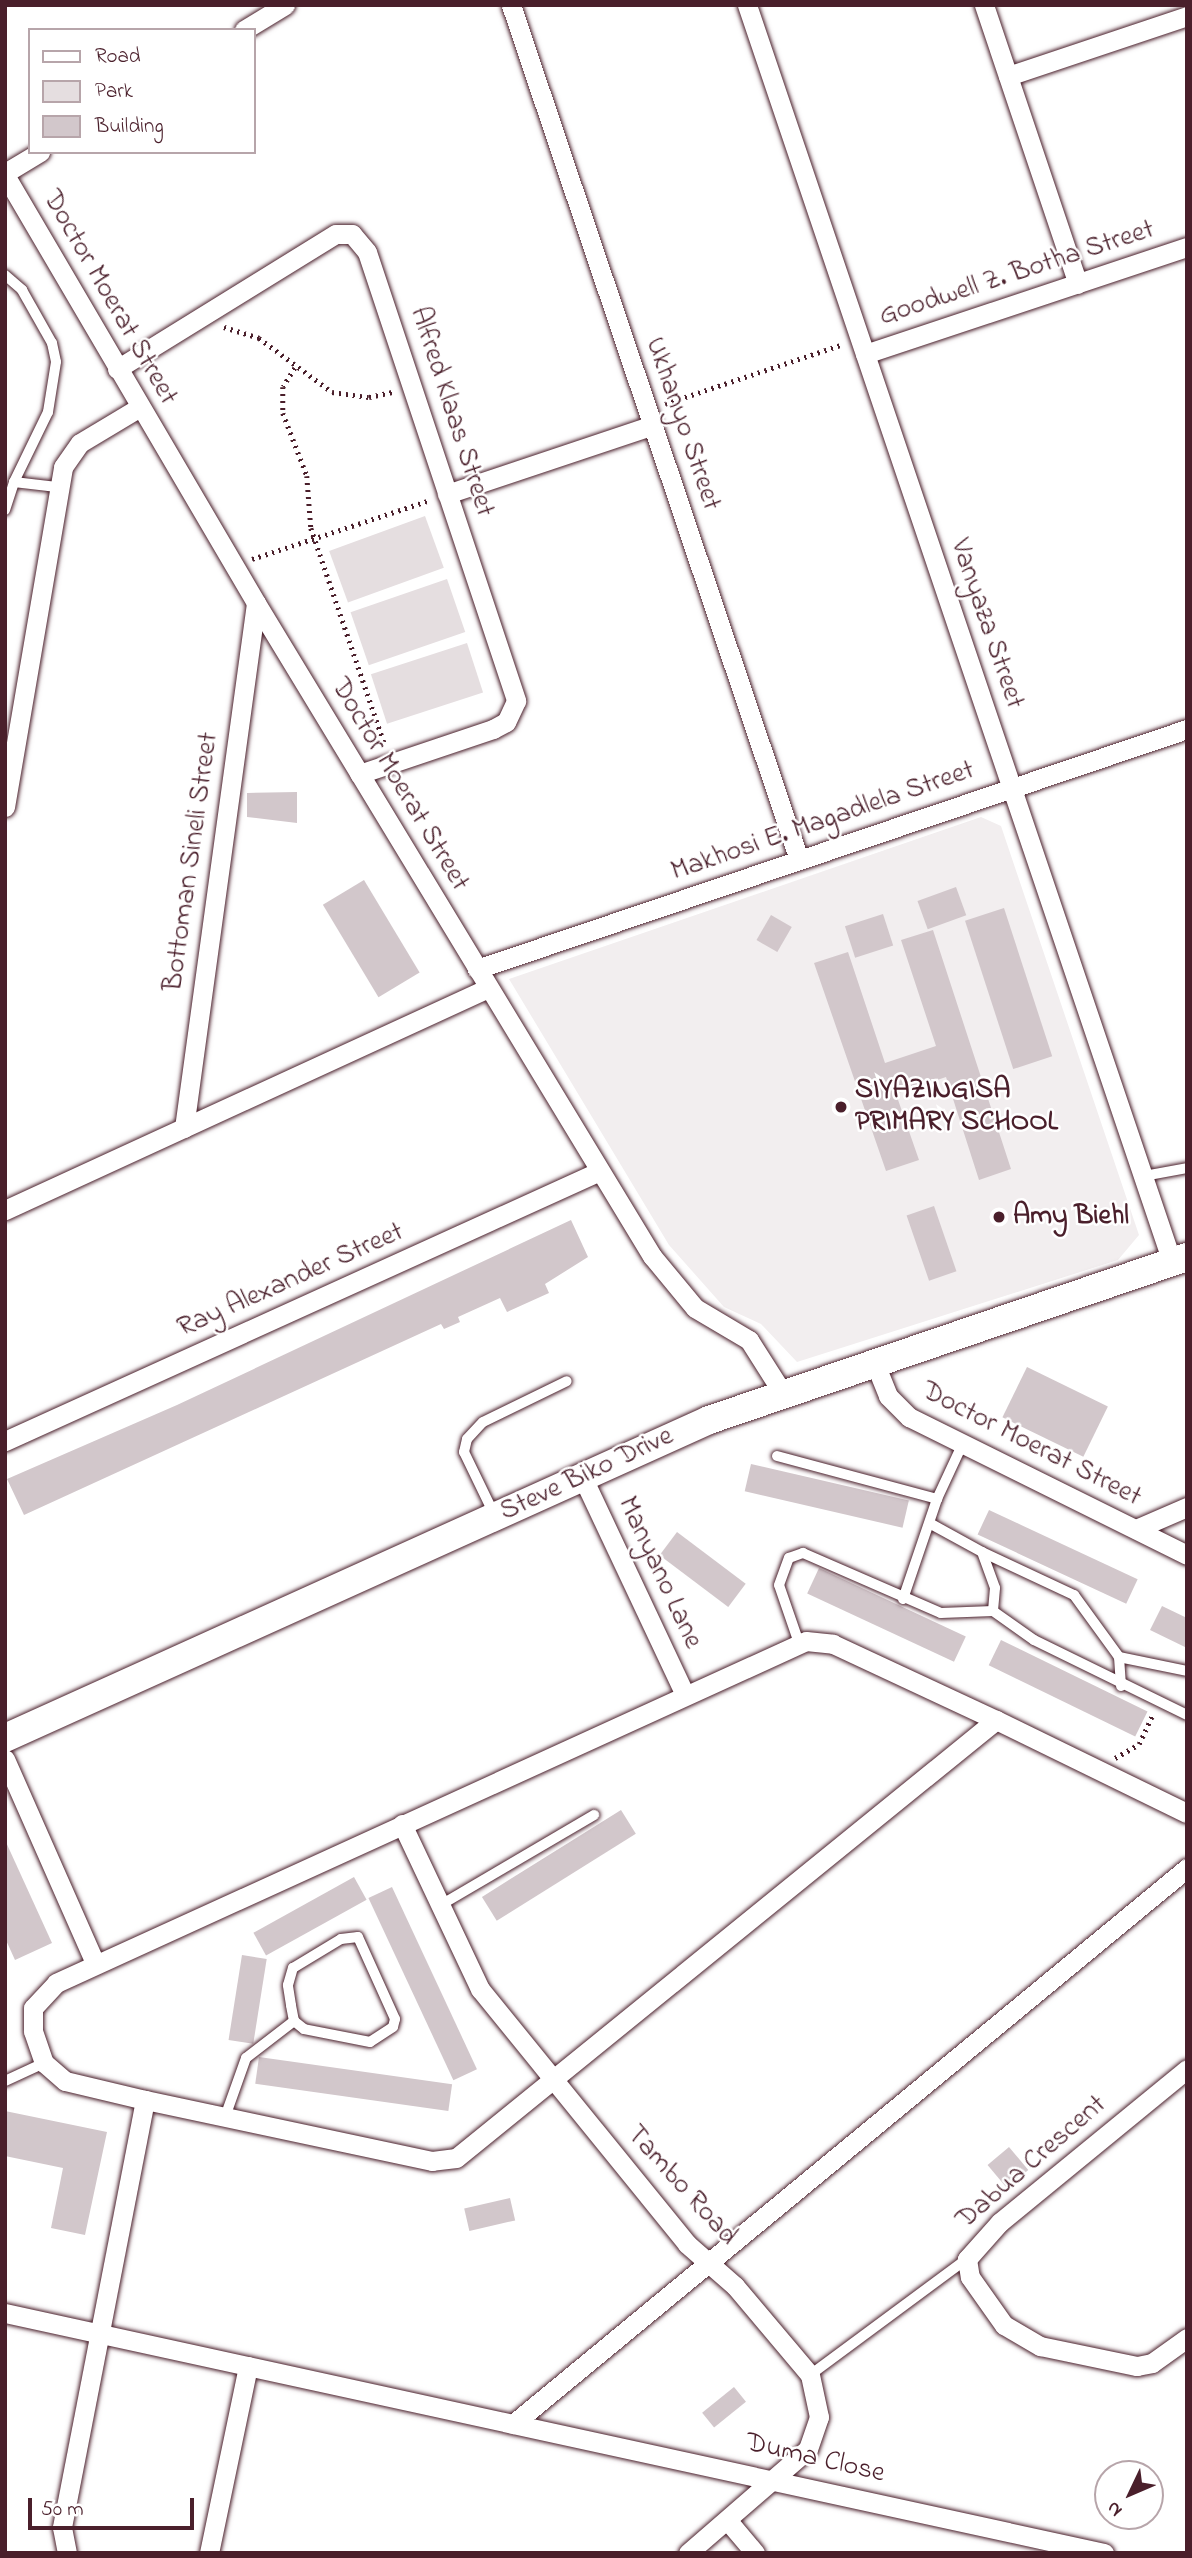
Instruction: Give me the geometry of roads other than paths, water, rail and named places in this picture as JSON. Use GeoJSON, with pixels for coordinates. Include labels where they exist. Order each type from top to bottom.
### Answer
{"type":"FeatureCollection","features":[{"type":"Feature","properties":{"kind":"main road","name":"Steve Biko Drive"},"geometry":{"type":"LineString","coordinates":[[5,1738],[582,1476],[782,1392],[1180,1259]]}},
{"type":"Feature","properties":{"kind":"street"},"geometry":{"type":"LineString","coordinates":[[247,28],[285,5]]}},
{"type":"Feature","properties":{"kind":"street","name":"Ukhanyo Street"},"geometry":{"type":"LineString","coordinates":[[512,5],[799,860]]}},
{"type":"Feature","properties":{"kind":"street","name":"Vanyaza Street"},"geometry":{"type":"LineString","coordinates":[[747,5],[1144,1176],[1180,1259]]}},
{"type":"Feature","properties":{"kind":"street"},"geometry":{"type":"LineString","coordinates":[[985,5],[1078,284]]}},
{"type":"Feature","properties":{"kind":"street"},"geometry":{"type":"LineString","coordinates":[[1009,76],[1187,16]]}},
{"type":"Feature","properties":{"kind":"street"},"geometry":{"type":"LineString","coordinates":[[5,174],[37,154]]}},
{"type":"Feature","properties":{"kind":"street","name":"Doctor Moerat Street"},"geometry":{"type":"LineString","coordinates":[[5,174],[256,603],[652,1256],[695,1307],[749,1340],[782,1392]]}},
{"type":"Feature","properties":{"kind":"street","name":"Alfred Klaas Street"},"geometry":{"type":"LineString","coordinates":[[117,369],[336,234],[352,234],[379,277],[411,386],[516,701],[506,722],[493,729],[359,774]]}},
{"type":"Feature","properties":{"kind":"street","name":"Goodwell Z. Botha Street"},"geometry":{"type":"LineString","coordinates":[[863,346],[1078,284],[1187,247]]}},
{"type":"Feature","properties":{"kind":"street"},"geometry":{"type":"LineString","coordinates":[[5,807],[57,487],[63,467],[80,443],[140,407]]}},
{"type":"Feature","properties":{"kind":"street"},"geometry":{"type":"LineString","coordinates":[[447,494],[650,417]]}},
{"type":"Feature","properties":{"kind":"street","name":"Bottoman Sineli Street"},"geometry":{"type":"LineString","coordinates":[[184,1128],[256,603]]}},
{"type":"Feature","properties":{"kind":"street","name":"Makhosi E. Magadlela Street"},"geometry":{"type":"LineString","coordinates":[[477,969],[1187,729]]}},
{"type":"Feature","properties":{"kind":"street"},"geometry":{"type":"LineString","coordinates":[[5,1210],[488,988]]}},
{"type":"Feature","properties":{"kind":"street","name":"Ray Alexander Street"},"geometry":{"type":"LineString","coordinates":[[5,1441],[600,1171]]}},
{"type":"Feature","properties":{"kind":"street","name":"Doctor Moerat Street"},"geometry":{"type":"LineString","coordinates":[[874,1361],[897,1408],[1187,1555]]}},
{"type":"Feature","properties":{"kind":"street","name":"Manyano Lane"},"geometry":{"type":"LineString","coordinates":[[582,1476],[685,1695]]}},
{"type":"Feature","properties":{"kind":"street"},"geometry":{"type":"LineString","coordinates":[[1136,1529],[1187,1507]]}},
{"type":"Feature","properties":{"kind":"street"},"geometry":{"type":"LineString","coordinates":[[996,1720],[468,2153],[445,2161],[225,2117],[65,2081],[44,2063],[33,2031],[33,2008],[56,1983],[95,1963],[799,1643],[833,1644],[996,1720],[1187,1813]]}},
{"type":"Feature","properties":{"kind":"street"},"geometry":{"type":"LineString","coordinates":[[5,1759],[95,1963]]}},
{"type":"Feature","properties":{"kind":"street","name":"Tambo Road"},"geometry":{"type":"LineString","coordinates":[[402,1824],[438,1906],[480,1989],[707,2261],[735,2286],[810,2375],[818,2402],[815,2433],[808,2449],[688,2553]]}},
{"type":"Feature","properties":{"kind":"street"},"geometry":{"type":"LineString","coordinates":[[513,2424],[707,2261],[1187,1868]]}},
{"type":"Feature","properties":{"kind":"street","name":"Dabua Crescent"},"geometry":{"type":"LineString","coordinates":[[1187,2069],[1000,2222],[967,2259],[970,2277],[1004,2325],[1040,2346],[1137,2366],[1152,2363],[1187,2338]]}},
{"type":"Feature","properties":{"kind":"street"},"geometry":{"type":"LineString","coordinates":[[67,2553],[62,2526],[145,2100]]}},
{"type":"Feature","properties":{"kind":"street","name":"Duma Close"},"geometry":{"type":"LineString","coordinates":[[5,2313],[99,2331],[513,2424],[774,2477],[1104,2553]]}},
{"type":"Feature","properties":{"kind":"street"},"geometry":{"type":"LineString","coordinates":[[209,2553],[248,2366]]}},
{"type":"Feature","properties":{"kind":"street"},"geometry":{"type":"LineString","coordinates":[[728,2521],[755,2553]]}},
{"type":"Feature","properties":{"kind":"lane"},"geometry":{"type":"LineString","coordinates":[[5,275],[22,290],[52,343],[56,362],[48,412],[14,482],[5,510]]}},
{"type":"Feature","properties":{"kind":"lane"},"geometry":{"type":"LineString","coordinates":[[14,482],[57,487]]}},
{"type":"Feature","properties":{"kind":"lane"},"geometry":{"type":"LineString","coordinates":[[1144,1176],[1187,1168]]}},
{"type":"Feature","properties":{"kind":"lane"},"geometry":{"type":"LineString","coordinates":[[496,1517],[464,1452],[467,1439],[483,1422],[567,1381]]}},
{"type":"Feature","properties":{"kind":"lane"},"geometry":{"type":"LineString","coordinates":[[903,1599],[931,1524],[937,1499],[963,1443]]}},
{"type":"Feature","properties":{"kind":"lane"},"geometry":{"type":"LineString","coordinates":[[777,1456],[937,1499]]}},
{"type":"Feature","properties":{"kind":"lane"},"geometry":{"type":"LineString","coordinates":[[931,1524],[982,1552],[1074,1595],[1119,1657],[1121,1686]]}},
{"type":"Feature","properties":{"kind":"lane"},"geometry":{"type":"LineString","coordinates":[[982,1552],[995,1588],[993,1611]]}},
{"type":"Feature","properties":{"kind":"lane"},"geometry":{"type":"LineString","coordinates":[[799,1643],[779,1585],[784,1565],[794,1555],[811,1554],[903,1599],[941,1613],[993,1611],[1034,1640],[1121,1686],[1187,1715]]}},
{"type":"Feature","properties":{"kind":"lane"},"geometry":{"type":"LineString","coordinates":[[1119,1657],[1187,1671]]}},
{"type":"Feature","properties":{"kind":"lane"},"geometry":{"type":"LineString","coordinates":[[438,1906],[594,1815]]}},
{"type":"Feature","properties":{"kind":"lane"},"geometry":{"type":"LineString","coordinates":[[358,1937],[394,2019],[393,2027],[370,2042],[322,2035],[294,2021],[288,1985],[293,1968],[327,1946],[358,1937]]}},
{"type":"Feature","properties":{"kind":"lane"},"geometry":{"type":"LineString","coordinates":[[225,2117],[246,2058],[294,2021]]}},
{"type":"Feature","properties":{"kind":"lane"},"geometry":{"type":"LineString","coordinates":[[5,2081],[44,2063]]}},
{"type":"Feature","properties":{"kind":"lane"},"geometry":{"type":"LineString","coordinates":[[810,2375],[967,2259]]}},
{"type":"Feature","properties":{"kind":"place","name":"SIYAZINGISA PRIMARY SCHOOL"},"geometry":{"type":"Point","coordinates":[841,1107]}},
{"type":"Feature","properties":{"kind":"place","name":"Amy Biehl"},"geometry":{"type":"Point","coordinates":[999,1217]}}]}
